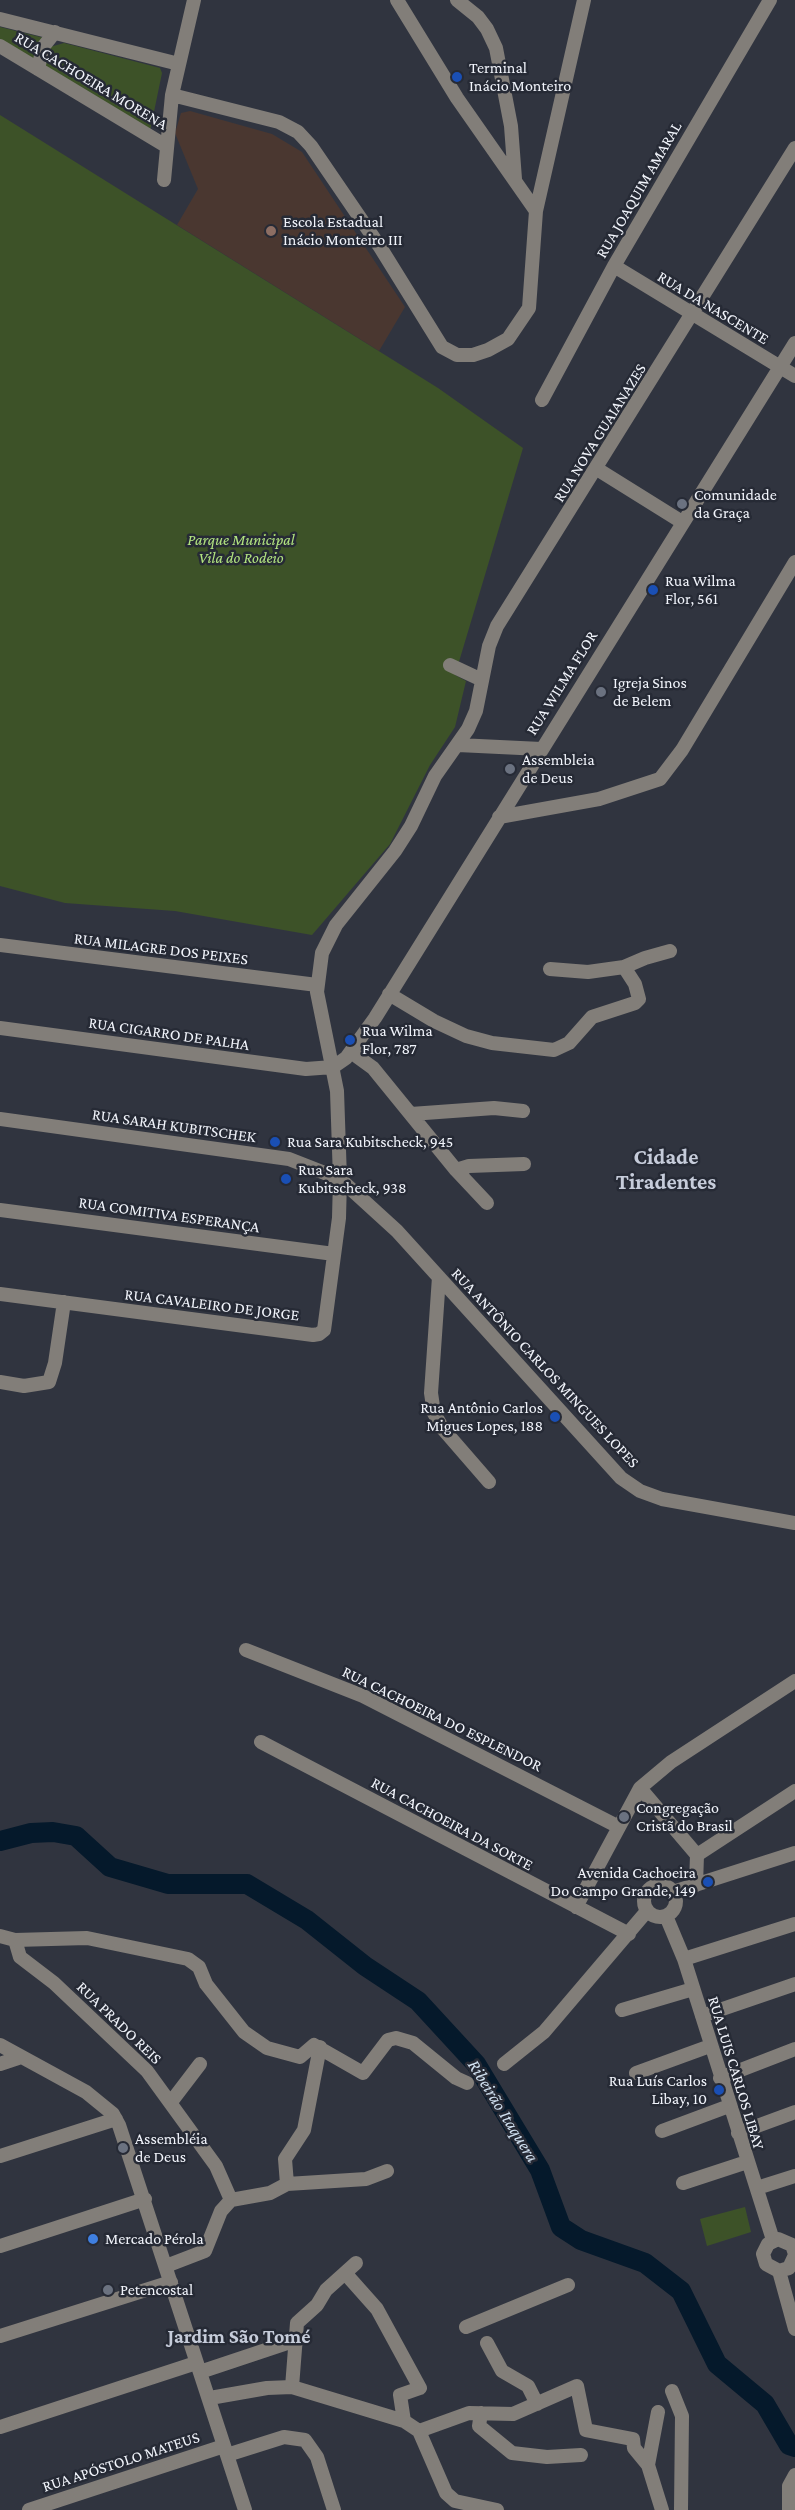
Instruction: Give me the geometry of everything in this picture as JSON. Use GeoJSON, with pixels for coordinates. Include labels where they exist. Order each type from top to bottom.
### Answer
{"type":"FeatureCollection","features":[{"type":"Feature","properties":{"kind":"street"},"geometry":{"type":"LineString","coordinates":[[164,180],[172,95],[194,0]]}},
{"type":"Feature","properties":{"kind":"street"},"geometry":{"type":"LineString","coordinates":[[397,0],[457,98],[536,211]]}},
{"type":"Feature","properties":{"kind":"street"},"geometry":{"type":"LineString","coordinates":[[457,0],[488,29],[496,48],[511,126],[515,181]]}},
{"type":"Feature","properties":{"kind":"street"},"geometry":{"type":"LineString","coordinates":[[172,95],[279,122],[298,132],[311,146],[380,247],[431,333],[450,353],[465,355],[488,350],[507,339],[529,308],[532,296],[536,211],[584,0]]}},
{"type":"Feature","properties":{"kind":"street","name":"RUA JOAQUIM AMARAL"},"geometry":{"type":"LineString","coordinates":[[542,400],[614,266],[770,0]]}},
{"type":"Feature","properties":{"kind":"street"},"geometry":{"type":"LineString","coordinates":[[0,19],[179,64]]}},
{"type":"Feature","properties":{"kind":"street"},"geometry":{"type":"LineString","coordinates":[[38,69],[43,47],[55,32]]}},
{"type":"Feature","properties":{"kind":"street","name":"RUA CACHOEIRA MORENA"},"geometry":{"type":"LineString","coordinates":[[0,46],[166,146]]}},
{"type":"Feature","properties":{"kind":"street","name":"RUA NOVA GUAIANAZES"},"geometry":{"type":"LineString","coordinates":[[317,985],[322,953],[336,925],[395,852],[411,826],[435,776],[473,720],[489,646],[497,626],[597,469],[795,148]]}},
{"type":"Feature","properties":{"kind":"street","name":"RUA DA NASCENTE"},"geometry":{"type":"LineString","coordinates":[[614,266],[795,376]]}},
{"type":"Feature","properties":{"kind":"street","name":"RUA WILMA FLOR"},"geometry":{"type":"LineString","coordinates":[[333,1066],[351,1052],[389,994],[795,343]]}},
{"type":"Feature","properties":{"kind":"street"},"geometry":{"type":"LineString","coordinates":[[597,469],[682,522]]}},
{"type":"Feature","properties":{"kind":"street"},"geometry":{"type":"LineString","coordinates":[[499,817],[599,799],[660,779],[682,750],[795,562]]}},
{"type":"Feature","properties":{"kind":"street"},"geometry":{"type":"LineString","coordinates":[[450,665],[482,680]]}},
{"type":"Feature","properties":{"kind":"street"},"geometry":{"type":"LineString","coordinates":[[458,745],[541,749]]}},
{"type":"Feature","properties":{"kind":"street","name":"RUA MILAGRE DOS PEIXES"},"geometry":{"type":"LineString","coordinates":[[0,945],[317,985]]}},
{"type":"Feature","properties":{"kind":"street"},"geometry":{"type":"LineString","coordinates":[[550,969],[588,972],[624,967],[670,951]]}},
{"type":"Feature","properties":{"kind":"street"},"geometry":{"type":"LineString","coordinates":[[389,994],[434,1021],[466,1036],[492,1043],[554,1050],[570,1043],[596,1015],[637,1001],[639,995],[635,984],[624,967]]}},
{"type":"Feature","properties":{"kind":"street","name":"RUA CAVALEIRO DE JORGE"},"geometry":{"type":"LineString","coordinates":[[0,1294],[319,1334],[326,1322],[340,1179],[333,1066],[317,985]]}},
{"type":"Feature","properties":{"kind":"street","name":"RUA CIGARRO DE PALHA"},"geometry":{"type":"LineString","coordinates":[[0,1029],[306,1069],[333,1066]]}},
{"type":"Feature","properties":{"kind":"street"},"geometry":{"type":"LineString","coordinates":[[351,1052],[373,1068],[456,1170],[487,1203]]}},
{"type":"Feature","properties":{"kind":"street"},"geometry":{"type":"LineString","coordinates":[[411,1114],[494,1108],[523,1111]]}},
{"type":"Feature","properties":{"kind":"street","name":"RUA SARAH KUBITSCHEK"},"geometry":{"type":"LineString","coordinates":[[0,1119],[289,1159],[322,1170],[340,1179]]}},
{"type":"Feature","properties":{"kind":"street"},"geometry":{"type":"LineString","coordinates":[[456,1170],[470,1166],[524,1164]]}},
{"type":"Feature","properties":{"kind":"street","name":"RUA ANTÔNIO CARLOS MINGUES LOPES"},"geometry":{"type":"LineString","coordinates":[[340,1179],[397,1231],[621,1478],[640,1491],[662,1498],[783,1523],[795,1523]]}},
{"type":"Feature","properties":{"kind":"street","name":"RUA COMITIVA ESPERANÇA"},"geometry":{"type":"LineString","coordinates":[[0,1210],[334,1254]]}},
{"type":"Feature","properties":{"kind":"street"},"geometry":{"type":"LineString","coordinates":[[439,1277],[431,1393],[434,1413],[443,1429],[489,1482]]}},
{"type":"Feature","properties":{"kind":"street"},"geometry":{"type":"LineString","coordinates":[[0,1382],[24,1386],[49,1382],[55,1363],[64,1302]]}},
{"type":"Feature","properties":{"kind":"street","name":"RUA CACHOEIRA DO ESPLENDOR"},"geometry":{"type":"LineString","coordinates":[[246,1650],[363,1696],[619,1827]]}},
{"type":"Feature","properties":{"kind":"street"},"geometry":{"type":"LineString","coordinates":[[576,1907],[640,1788],[671,1762],[795,1681]]}},
{"type":"Feature","properties":{"kind":"street","name":"RUA CACHOEIRA DA SORTE"},"geometry":{"type":"LineString","coordinates":[[261,1742],[629,1934]]}},
{"type":"Feature","properties":{"kind":"street"},"geometry":{"type":"LineString","coordinates":[[640,1788],[697,1856],[696,1885]]}},
{"type":"Feature","properties":{"kind":"street"},"geometry":{"type":"LineString","coordinates":[[697,1856],[795,1791]]}},
{"type":"Feature","properties":{"kind":"street"},"geometry":{"type":"LineString","coordinates":[[504,2064],[543,2032],[629,1934],[647,1911],[645,1898],[648,1891],[660,1886],[673,1892],[795,1853]]}},
{"type":"Feature","properties":{"kind":"street"},"geometry":{"type":"LineString","coordinates":[[647,1911],[660,1917],[666,1916],[675,1905],[673,1892]]}},
{"type":"Feature","properties":{"kind":"street","name":"RUA LUIS CARLOS LIBAY"},"geometry":{"type":"LineString","coordinates":[[666,1916],[684,1959],[773,2240]]}},
{"type":"Feature","properties":{"kind":"street"},"geometry":{"type":"LineString","coordinates":[[684,1959],[795,1924]]}},
{"type":"Feature","properties":{"kind":"street"},"geometry":{"type":"LineString","coordinates":[[0,1936],[15,1940],[87,1938],[188,1959],[199,1967],[206,1984],[244,2032],[256,2042],[294,2057],[304,2055],[310,2046],[321,2048],[363,2073],[388,2040],[396,2038],[413,2043],[456,2078],[467,2083]]}},
{"type":"Feature","properties":{"kind":"street","name":"RUA PRADO REIS"},"geometry":{"type":"LineString","coordinates":[[15,1940],[20,1957],[54,1983],[126,2048],[171,2102],[216,2166],[231,2200]]}},
{"type":"Feature","properties":{"kind":"street"},"geometry":{"type":"LineString","coordinates":[[702,2016],[795,1984]]}},
{"type":"Feature","properties":{"kind":"street"},"geometry":{"type":"LineString","coordinates":[[622,2010],[693,1989]]}},
{"type":"Feature","properties":{"kind":"street"},"geometry":{"type":"LineString","coordinates":[[0,2045],[86,2092],[103,2104],[116,2119],[145,2199],[245,2510]]}},
{"type":"Feature","properties":{"kind":"street"},"geometry":{"type":"LineString","coordinates":[[636,2073],[710,2046]]}},
{"type":"Feature","properties":{"kind":"street"},"geometry":{"type":"LineString","coordinates":[[287,2184],[285,2159],[303,2130],[321,2048]]}},
{"type":"Feature","properties":{"kind":"street"},"geometry":{"type":"LineString","coordinates":[[720,2078],[795,2049]]}},
{"type":"Feature","properties":{"kind":"street"},"geometry":{"type":"LineString","coordinates":[[0,2064],[21,2056]]}},
{"type":"Feature","properties":{"kind":"street"},"geometry":{"type":"LineString","coordinates":[[171,2102],[200,2064]]}},
{"type":"Feature","properties":{"kind":"street"},"geometry":{"type":"LineString","coordinates":[[662,2131],[729,2106]]}},
{"type":"Feature","properties":{"kind":"street"},"geometry":{"type":"LineString","coordinates":[[738,2133],[795,2112]]}},
{"type":"Feature","properties":{"kind":"street"},"geometry":{"type":"LineString","coordinates":[[0,2156],[116,2119]]}},
{"type":"Feature","properties":{"kind":"street"},"geometry":{"type":"LineString","coordinates":[[683,2184],[747,2163]]}},
{"type":"Feature","properties":{"kind":"street"},"geometry":{"type":"LineString","coordinates":[[166,2266],[205,2251],[221,2211],[231,2200],[270,2193],[287,2184],[366,2179],[387,2171]]}},
{"type":"Feature","properties":{"kind":"street"},"geometry":{"type":"LineString","coordinates":[[757,2188],[795,2175]]}},
{"type":"Feature","properties":{"kind":"street"},"geometry":{"type":"LineString","coordinates":[[0,2246],[145,2199]]}},
{"type":"Feature","properties":{"kind":"street"},"geometry":{"type":"LineString","coordinates":[[791,2265],[769,2268],[764,2259],[765,2248],[773,2240],[783,2240],[795,2250],[791,2265],[795,2329]]}},
{"type":"Feature","properties":{"kind":"street"},"geometry":{"type":"LineString","coordinates":[[750,2264],[764,2259]]}},
{"type":"Feature","properties":{"kind":"street"},"geometry":{"type":"LineString","coordinates":[[292,2387],[297,2323],[356,2263]]}},
{"type":"Feature","properties":{"kind":"street"},"geometry":{"type":"LineString","coordinates":[[345,2273],[377,2309],[420,2388],[400,2395],[404,2421]]}},
{"type":"Feature","properties":{"kind":"street"},"geometry":{"type":"LineString","coordinates":[[0,2336],[171,2282]]}},
{"type":"Feature","properties":{"kind":"street"},"geometry":{"type":"LineString","coordinates":[[466,2327],[568,2285]]}},
{"type":"Feature","properties":{"kind":"street"},"geometry":{"type":"LineString","coordinates":[[0,2427],[296,2340]]}},
{"type":"Feature","properties":{"kind":"street"},"geometry":{"type":"LineString","coordinates":[[487,2343],[502,2371],[528,2386],[537,2404]]}},
{"type":"Feature","properties":{"kind":"street"},"geometry":{"type":"LineString","coordinates":[[419,2431],[469,2413],[513,2414],[577,2386],[586,2430],[633,2439],[634,2448],[648,2465],[662,2510]]}},
{"type":"Feature","properties":{"kind":"street"},"geometry":{"type":"LineString","coordinates":[[210,2398],[267,2388],[292,2387],[404,2421],[419,2431],[446,2493],[455,2501],[497,2510]]}},
{"type":"Feature","properties":{"kind":"street"},"geometry":{"type":"LineString","coordinates":[[672,2391],[682,2416],[681,2510]]}},
{"type":"Feature","properties":{"kind":"street"},"geometry":{"type":"LineString","coordinates":[[648,2465],[658,2412]]}},
{"type":"Feature","properties":{"kind":"street"},"geometry":{"type":"LineString","coordinates":[[481,2413],[479,2426],[512,2453],[547,2457],[581,2455]]}},
{"type":"Feature","properties":{"kind":"street","name":"RUA APÓSTOLO MATEUS"},"geometry":{"type":"LineString","coordinates":[[29,2510],[225,2451],[284,2436],[305,2440],[317,2457],[334,2510]]}},
{"type":"Feature","properties":{"kind":"street"},"geometry":{"type":"LineString","coordinates":[[789,2510],[793,2484]]}},
{"type":"Feature","properties":{"kind":"shaded area","name":"Escola Estadual Inácio Monteiro III"},"geometry":{"type":"Polygon","coordinates":[[[190,111],[272,134],[302,152],[405,307],[379,351],[177,225],[198,189],[175,133],[181,113],[190,111]]]}},
{"type":"Feature","properties":{"kind":"green space"},"geometry":{"type":"Polygon","coordinates":[[[0,27],[44,38],[33,62],[0,42],[0,27]]]}},
{"type":"Feature","properties":{"kind":"green space"},"geometry":{"type":"Polygon","coordinates":[[[64,43],[160,68],[162,73],[150,131],[44,68],[50,47],[64,43]]]}},
{"type":"Feature","properties":{"kind":"green space","name":"Parque Municipal Vila do Rodeio"},"geometry":{"type":"Polygon","coordinates":[[[0,115],[438,388],[523,448],[455,675],[466,681],[455,727],[430,765],[390,844],[312,935],[175,911],[65,903],[0,886],[0,115]]]}},
{"type":"Feature","properties":{"kind":"green space"},"geometry":{"type":"Polygon","coordinates":[[[745,2207],[751,2232],[707,2246],[700,2219],[745,2207]]]}},
{"type":"Feature","properties":{"kind":"waterway","name":"Ribeirão Itaquera"},"geometry":{"type":"LineString","coordinates":[[0,1841],[31,1833],[53,1832],[76,1836],[110,1867],[168,1884],[247,1884],[307,1920],[365,1966],[418,2001],[476,2064],[540,2170],[561,2227],[581,2240],[645,2263],[681,2291],[717,2364],[765,2404],[789,2445],[795,2447]]}},
{"type":"Feature","properties":{"kind":"place","name":"Terminal Inácio Monteiro"},"geometry":{"type":"Point","coordinates":[457,77]}},
{"type":"Feature","properties":{"kind":"place","name":"Escola Estadual Inácio Monteiro III"},"geometry":{"type":"Point","coordinates":[271,231]}},
{"type":"Feature","properties":{"kind":"place","name":"Comunidade da Graça"},"geometry":{"type":"Point","coordinates":[682,504]}},
{"type":"Feature","properties":{"kind":"place","name":"Rua Wilma Flor, 561"},"geometry":{"type":"Point","coordinates":[653,590]}},
{"type":"Feature","properties":{"kind":"place","name":"Igreja Sinos de Belem"},"geometry":{"type":"Point","coordinates":[601,692]}},
{"type":"Feature","properties":{"kind":"place","name":"Assembleia de Deus"},"geometry":{"type":"Point","coordinates":[510,769]}},
{"type":"Feature","properties":{"kind":"place","name":"Rua Wilma Flor, 787"},"geometry":{"type":"Point","coordinates":[350,1040]}},
{"type":"Feature","properties":{"kind":"place","name":"Rua Sara Kubitscheck, 945"},"geometry":{"type":"Point","coordinates":[275,1142]}},
{"type":"Feature","properties":{"kind":"place","name":"Rua Sara Kubitscheck, 938"},"geometry":{"type":"Point","coordinates":[286,1179]}},
{"type":"Feature","properties":{"kind":"place","name":"Rua Antônio Carlos Migues Lopes, 188"},"geometry":{"type":"Point","coordinates":[555,1417]}},
{"type":"Feature","properties":{"kind":"place","name":"Congregação Cristã do Brasil"},"geometry":{"type":"Point","coordinates":[624,1817]}},
{"type":"Feature","properties":{"kind":"place","name":"Avenida Cachoeira Do Campo Grande, 149"},"geometry":{"type":"Point","coordinates":[708,1882]}},
{"type":"Feature","properties":{"kind":"place","name":"Rua Luís Carlos Libay, 10"},"geometry":{"type":"Point","coordinates":[719,2090]}},
{"type":"Feature","properties":{"kind":"place","name":"Assembléia de Deus"},"geometry":{"type":"Point","coordinates":[123,2148]}},
{"type":"Feature","properties":{"kind":"place","name":"Mercado Pérola"},"geometry":{"type":"Point","coordinates":[93,2239]}},
{"type":"Feature","properties":{"kind":"place","name":"Petencostal"},"geometry":{"type":"Point","coordinates":[108,2290]}},
{"type":"Feature","properties":{"kind":"district","name":"Cidade Tiradentes"},"geometry":{"type":"Point","coordinates":[666,1170]}},
{"type":"Feature","properties":{"kind":"district","name":"Jardim São Tomé"},"geometry":{"type":"Point","coordinates":[239,2337]}}]}
